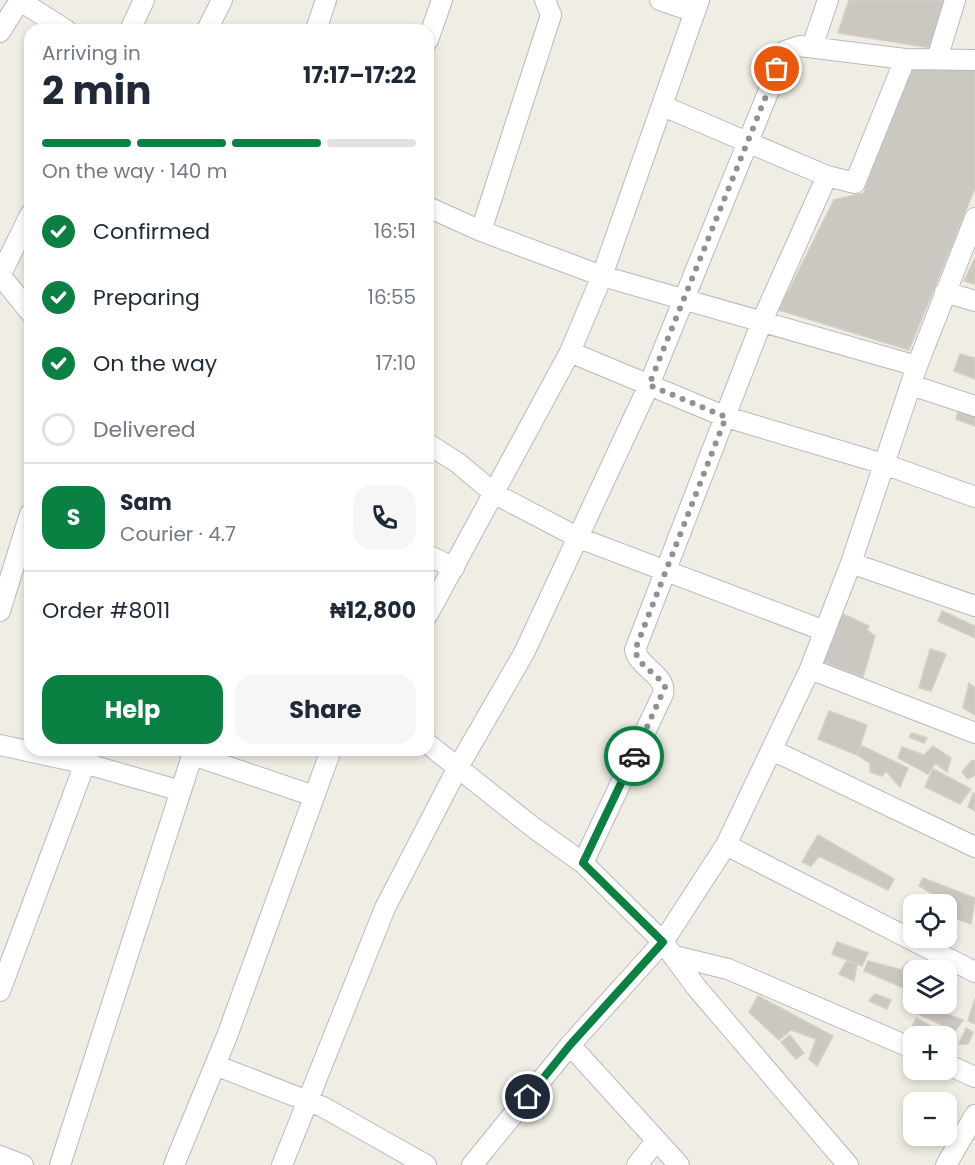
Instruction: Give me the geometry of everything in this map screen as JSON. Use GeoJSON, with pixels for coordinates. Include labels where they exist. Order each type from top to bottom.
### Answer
{"type":"FeatureCollection","features":[{"type":"Feature","properties":{"kind":"street"},"geometry":{"type":"LineString","coordinates":[[0,32],[19,0],[57,24]]}},
{"type":"Feature","properties":{"kind":"street"},"geometry":{"type":"LineString","coordinates":[[133,24],[144,0]]}},
{"type":"Feature","properties":{"kind":"street"},"geometry":{"type":"LineString","coordinates":[[210,24],[222,0]]}},
{"type":"Feature","properties":{"kind":"street"},"geometry":{"type":"LineString","coordinates":[[318,24],[326,0]]}},
{"type":"Feature","properties":{"kind":"street"},"geometry":{"type":"LineString","coordinates":[[434,24],[442,0]]}},
{"type":"Feature","properties":{"kind":"street"},"geometry":{"type":"LineString","coordinates":[[481,231],[551,15],[546,0]]}},
{"type":"Feature","properties":{"kind":"street"},"geometry":{"type":"LineString","coordinates":[[434,603],[570,352],[602,276],[697,6],[660,0]]}},
{"type":"Feature","properties":{"kind":"street"},"geometry":{"type":"LineString","coordinates":[[812,48],[828,0]]}},
{"type":"Feature","properties":{"kind":"street"},"geometry":{"type":"LineString","coordinates":[[937,59],[955,0]]}},
{"type":"Feature","properties":{"kind":"street"},"geometry":{"type":"LineString","coordinates":[[282,1165],[385,908],[457,769],[524,653],[649,385],[785,51],[791,46],[905,59],[975,60]]}},
{"type":"Feature","properties":{"kind":"street"},"geometry":{"type":"LineString","coordinates":[[663,106],[748,140],[827,176],[851,183],[858,180],[905,59]]}},
{"type":"Feature","properties":{"kind":"street"},"geometry":{"type":"LineString","coordinates":[[583,863],[665,687],[660,679],[642,665],[635,650],[762,321],[827,176]]}},
{"type":"Feature","properties":{"kind":"street"},"geometry":{"type":"LineString","coordinates":[[434,210],[481,231],[602,276],[917,366]]}},
{"type":"Feature","properties":{"kind":"street"},"geometry":{"type":"LineString","coordinates":[[472,1165],[570,1045],[669,949],[726,845],[810,669],[851,563],[910,385],[975,218]]}},
{"type":"Feature","properties":{"kind":"street"},"geometry":{"type":"LineString","coordinates":[[24,227],[0,275],[24,305]]}},
{"type":"Feature","properties":{"kind":"street"},"geometry":{"type":"LineString","coordinates":[[945,292],[975,301]]}},
{"type":"Feature","properties":{"kind":"street"},"geometry":{"type":"LineString","coordinates":[[570,352],[726,417],[884,464],[975,497]]}},
{"type":"Feature","properties":{"kind":"street"},"geometry":{"type":"LineString","coordinates":[[910,385],[975,406]]}},
{"type":"Feature","properties":{"kind":"street"},"geometry":{"type":"LineString","coordinates":[[434,448],[458,463],[495,494],[579,538],[825,631]]}},
{"type":"Feature","properties":{"kind":"street"},"geometry":{"type":"LineString","coordinates":[[0,611],[24,533]]}},
{"type":"Feature","properties":{"kind":"street"},"geometry":{"type":"LineString","coordinates":[[434,558],[454,568]]}},
{"type":"Feature","properties":{"kind":"street"},"geometry":{"type":"LineString","coordinates":[[851,563],[975,606]]}},
{"type":"Feature","properties":{"kind":"street"},"geometry":{"type":"LineString","coordinates":[[810,669],[975,733]]}},
{"type":"Feature","properties":{"kind":"street"},"geometry":{"type":"LineString","coordinates":[[0,745],[24,748]]}},
{"type":"Feature","properties":{"kind":"street"},"geometry":{"type":"LineString","coordinates":[[434,749],[583,863],[669,949],[696,987],[848,1165]]}},
{"type":"Feature","properties":{"kind":"street"},"geometry":{"type":"LineString","coordinates":[[772,750],[975,847]]}},
{"type":"Feature","properties":{"kind":"street"},"geometry":{"type":"LineString","coordinates":[[60,1165],[193,756]]}},
{"type":"Feature","properties":{"kind":"street"},"geometry":{"type":"LineString","coordinates":[[205,756],[314,796]]}},
{"type":"Feature","properties":{"kind":"street"},"geometry":{"type":"LineString","coordinates":[[174,1165],[215,1065],[329,756]]}},
{"type":"Feature","properties":{"kind":"street"},"geometry":{"type":"LineString","coordinates":[[0,991],[88,757],[181,791]]}},
{"type":"Feature","properties":{"kind":"street"},"geometry":{"type":"LineString","coordinates":[[726,845],[975,972]]}},
{"type":"Feature","properties":{"kind":"street"},"geometry":{"type":"LineString","coordinates":[[669,949],[728,969],[903,1044]]}},
{"type":"Feature","properties":{"kind":"street"},"geometry":{"type":"LineString","coordinates":[[570,1045],[679,1165]]}},
{"type":"Feature","properties":{"kind":"street"},"geometry":{"type":"LineString","coordinates":[[215,1065],[308,1101],[426,1165]]}},
{"type":"Feature","properties":{"kind":"street"},"geometry":{"type":"LineString","coordinates":[[957,1069],[975,1077]]}},
{"type":"Feature","properties":{"kind":"street"},"geometry":{"type":"LineString","coordinates":[[946,1165],[975,1115]]}},
{"type":"Feature","properties":{"kind":"street"},"geometry":{"type":"LineString","coordinates":[[637,1165],[656,1141]]}},
{"type":"Feature","properties":{"kind":"street"},"geometry":{"type":"LineString","coordinates":[[0,1156],[23,1165]]}},
{"type":"Feature","properties":{"kind":"building"},"geometry":{"type":"Polygon","coordinates":[[[849,0],[947,0],[931,48],[838,33],[849,0]]]}},
{"type":"Feature","properties":{"kind":"building"},"geometry":{"type":"Polygon","coordinates":[[[905,59],[975,63],[975,188],[909,350],[779,310],[834,200],[864,193],[905,59]]]}},
{"type":"Feature","properties":{"kind":"building"},"geometry":{"type":"Polygon","coordinates":[[[975,258],[975,284],[964,281],[975,258]]]}},
{"type":"Feature","properties":{"kind":"building"},"geometry":{"type":"Polygon","coordinates":[[[960,354],[975,358],[975,379],[954,371],[960,354]]]}},
{"type":"Feature","properties":{"kind":"building"},"geometry":{"type":"Polygon","coordinates":[[[959,408],[975,414],[975,426],[956,419],[959,408]]]}},
{"type":"Feature","properties":{"kind":"building"},"geometry":{"type":"Polygon","coordinates":[[[942,611],[975,626],[975,638],[938,621],[942,611]]]}},
{"type":"Feature","properties":{"kind":"building"},"geometry":{"type":"Polygon","coordinates":[[[841,613],[869,626],[867,630],[875,636],[863,677],[824,662],[841,613]]]}},
{"type":"Feature","properties":{"kind":"building"},"geometry":{"type":"Polygon","coordinates":[[[930,649],[946,654],[931,691],[919,688],[930,649]]]}},
{"type":"Feature","properties":{"kind":"building"},"geometry":{"type":"Polygon","coordinates":[[[969,683],[975,688],[975,715],[963,708],[969,683]]]}},
{"type":"Feature","properties":{"kind":"building"},"geometry":{"type":"Polygon","coordinates":[[[829,711],[867,725],[857,755],[818,739],[829,711]]]}},
{"type":"Feature","properties":{"kind":"building"},"geometry":{"type":"Polygon","coordinates":[[[912,733],[927,738],[924,743],[909,737],[912,733]]]}},
{"type":"Feature","properties":{"kind":"building"},"geometry":{"type":"Polygon","coordinates":[[[862,746],[908,768],[900,787],[886,771],[882,776],[870,772],[870,763],[857,755],[862,746]]]}},
{"type":"Feature","properties":{"kind":"building"},"geometry":{"type":"Polygon","coordinates":[[[933,746],[951,758],[947,772],[935,763],[928,774],[898,758],[902,747],[924,755],[933,746]]]}},
{"type":"Feature","properties":{"kind":"building"},"geometry":{"type":"Polygon","coordinates":[[[972,760],[975,761],[975,775],[968,779],[962,772],[972,760]]]}},
{"type":"Feature","properties":{"kind":"building"},"geometry":{"type":"Polygon","coordinates":[[[933,769],[971,789],[960,804],[925,787],[933,769]]]}},
{"type":"Feature","properties":{"kind":"building"},"geometry":{"type":"Polygon","coordinates":[[[973,793],[975,795],[975,811],[968,807],[973,793]]]}},
{"type":"Feature","properties":{"kind":"building"},"geometry":{"type":"Polygon","coordinates":[[[818,835],[894,879],[888,890],[819,856],[811,866],[802,862],[818,835]]]}},
{"type":"Feature","properties":{"kind":"building"},"geometry":{"type":"Polygon","coordinates":[[[923,878],[975,898],[971,924],[957,919],[957,894],[933,894],[919,886],[923,878]]]}},
{"type":"Feature","properties":{"kind":"building"},"geometry":{"type":"Polygon","coordinates":[[[837,942],[868,953],[862,966],[832,954],[837,942]]]}},
{"type":"Feature","properties":{"kind":"building"},"geometry":{"type":"Polygon","coordinates":[[[868,961],[903,968],[903,988],[864,971],[868,961]]]}},
{"type":"Feature","properties":{"kind":"building"},"geometry":{"type":"Polygon","coordinates":[[[846,962],[857,964],[854,981],[839,974],[846,962]]]}},
{"type":"Feature","properties":{"kind":"building"},"geometry":{"type":"Polygon","coordinates":[[[875,994],[891,1000],[887,1009],[869,1001],[875,994]]]}},
{"type":"Feature","properties":{"kind":"building"},"geometry":{"type":"Polygon","coordinates":[[[758,996],[833,1036],[817,1066],[809,1059],[816,1039],[791,1030],[779,1040],[749,1012],[758,996]]]}},
{"type":"Feature","properties":{"kind":"building"},"geometry":{"type":"Polygon","coordinates":[[[975,998],[975,1024],[968,1021],[975,998]]]}},
{"type":"Feature","properties":{"kind":"building"},"geometry":{"type":"Polygon","coordinates":[[[918,1014],[947,1014],[963,1020],[957,1028],[957,1026],[944,1026],[918,1014]]]}},
{"type":"Feature","properties":{"kind":"building"},"geometry":{"type":"Polygon","coordinates":[[[916,1018],[931,1026],[913,1026],[916,1018]]]}},
{"type":"Feature","properties":{"kind":"building"},"geometry":{"type":"Polygon","coordinates":[[[966,1028],[973,1032],[968,1044],[959,1044],[966,1028]]]}},
{"type":"Feature","properties":{"kind":"building"},"geometry":{"type":"Polygon","coordinates":[[[790,1035],[804,1053],[796,1059],[781,1042],[790,1035]]]}},
{"type":"Feature","properties":{"kind":"way so far"},"geometry":{"type":"LineString","coordinates":[[634,756],[665,687],[660,679],[637,659],[635,650],[726,417],[649,385],[777,69]]}},
{"type":"Feature","properties":{"kind":"route"},"geometry":{"type":"LineString","coordinates":[[528,1097],[570,1045],[663,942],[583,863],[634,756]]}}]}
